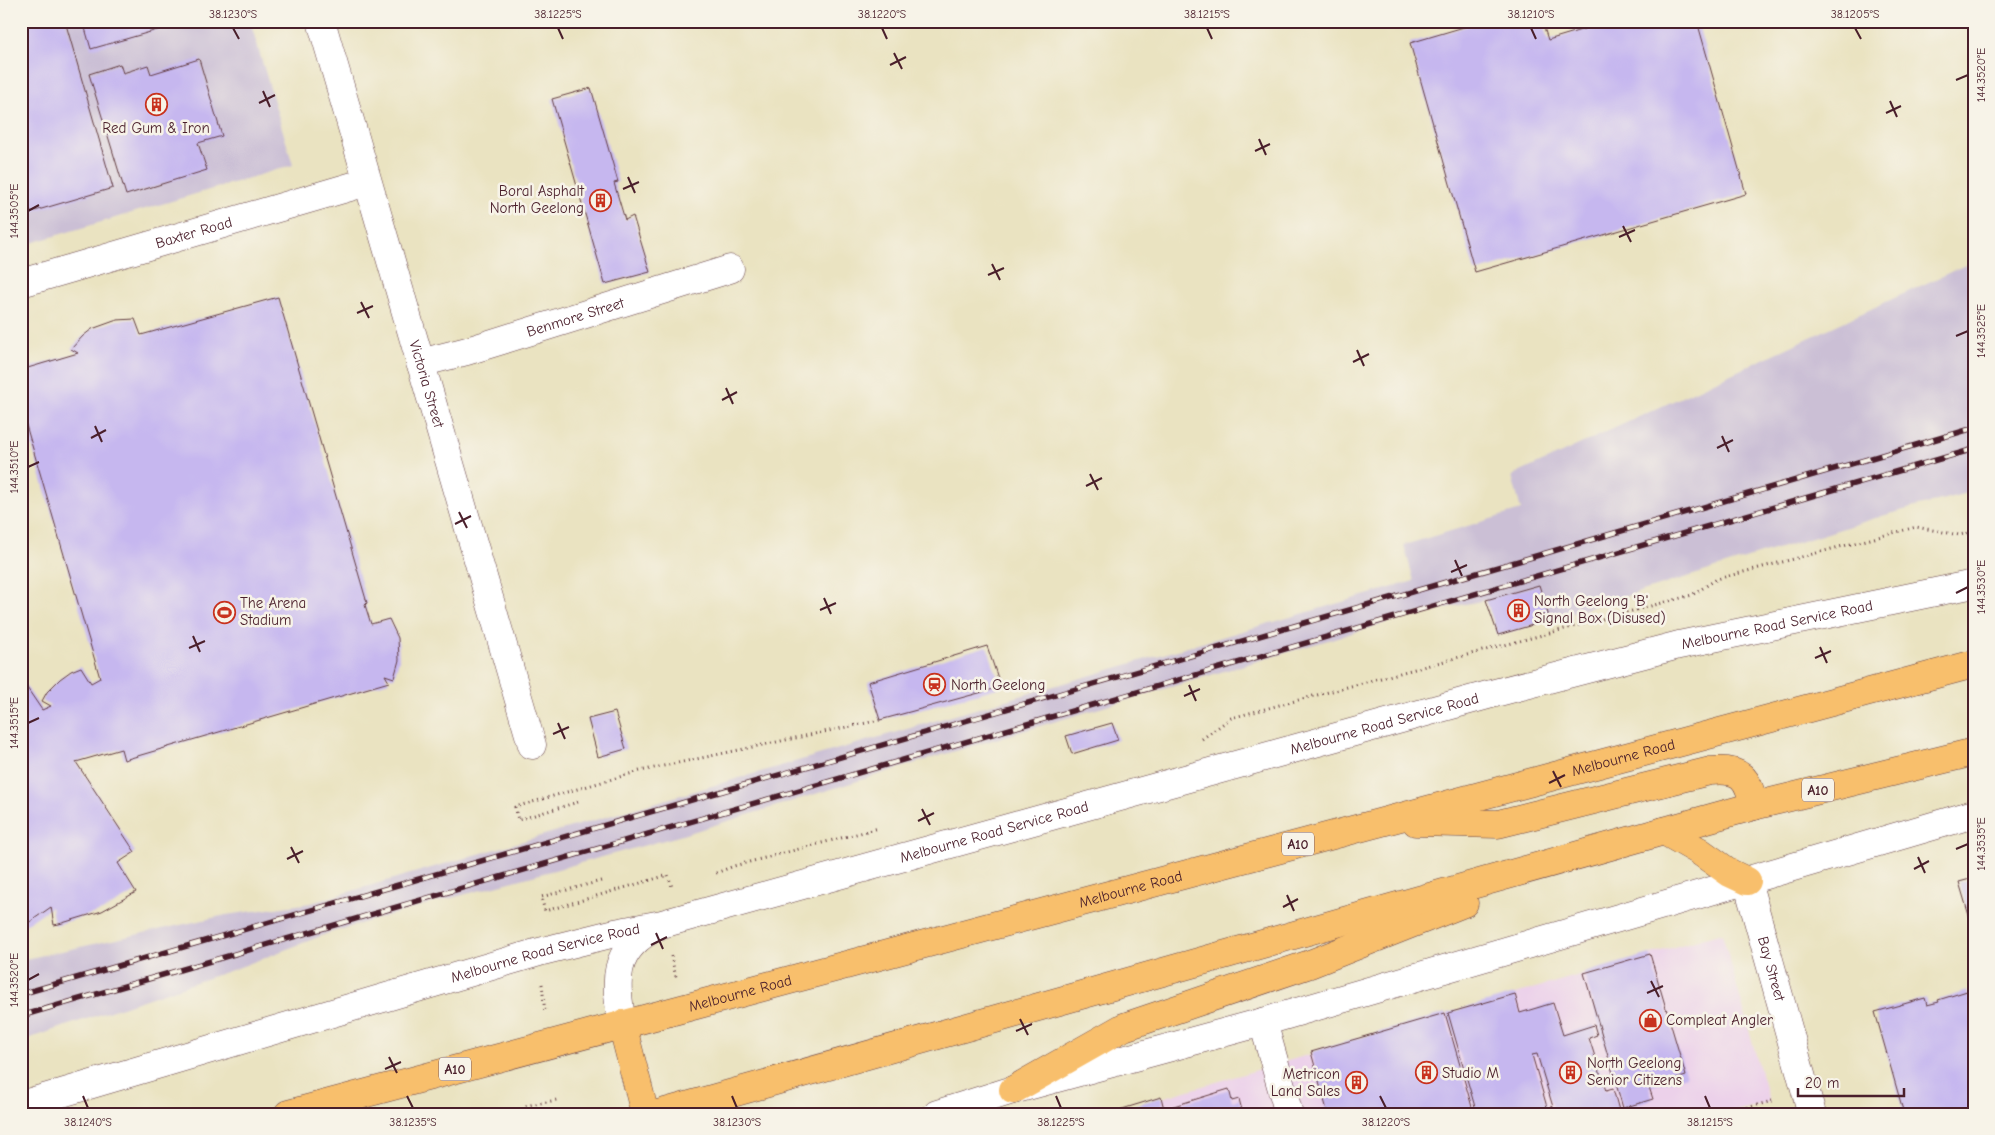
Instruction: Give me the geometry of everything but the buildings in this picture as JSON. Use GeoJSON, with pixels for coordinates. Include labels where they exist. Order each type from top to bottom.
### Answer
{"type":"FeatureCollection","features":[{"type":"Feature","properties":{"kind":"highway","name":"Melbourne Road"},"geometry":{"type":"LineString","coordinates":[[288,1114],[1974,664]]}},
{"type":"Feature","properties":{"kind":"highway","name":"A10"},"geometry":{"type":"LineString","coordinates":[[658,1114],[1754,806],[1974,752]]}},
{"type":"Feature","properties":{"kind":"highway"},"geometry":{"type":"LineString","coordinates":[[1385,821],[1498,824],[1710,770],[1731,770],[1738,773],[1744,778],[1748,786],[1754,806]]}},
{"type":"Feature","properties":{"kind":"highway"},"geometry":{"type":"LineString","coordinates":[[1664,831],[1699,851],[1730,873],[1747,881]]}},
{"type":"Feature","properties":{"kind":"highway"},"geometry":{"type":"LineString","coordinates":[[1013,1090],[1124,1027],[1310,964],[1590,852]]}},
{"type":"Feature","properties":{"kind":"highway"},"geometry":{"type":"LineString","coordinates":[[622,1024],[645,1114]]}},
{"type":"Feature","properties":{"kind":"street","name":"Victoria Street"},"geometry":{"type":"LineString","coordinates":[[321,21],[532,745]]}},
{"type":"Feature","properties":{"kind":"street","name":"Baxter Road"},"geometry":{"type":"LineString","coordinates":[[21,283],[367,182]]}},
{"type":"Feature","properties":{"kind":"street","name":"Benmore Street"},"geometry":{"type":"LineString","coordinates":[[420,364],[730,269]]}},
{"type":"Feature","properties":{"kind":"street","name":"Melbourne Road Service Road"},"geometry":{"type":"LineString","coordinates":[[21,1105],[538,952],[615,932],[662,924],[1485,696],[1670,647],[1974,584]]}},
{"type":"Feature","properties":{"kind":"street"},"geometry":{"type":"LineString","coordinates":[[937,1114],[1013,1090],[1263,1022],[1974,814]]}},
{"type":"Feature","properties":{"kind":"street","name":"Bay Street"},"geometry":{"type":"LineString","coordinates":[[1747,881],[1809,1103]]}},
{"type":"Feature","properties":{"kind":"street"},"geometry":{"type":"LineString","coordinates":[[622,1024],[617,978],[624,956],[638,938],[662,924]]}},
{"type":"Feature","properties":{"kind":"street"},"geometry":{"type":"LineString","coordinates":[[1263,1022],[1289,1114]]}},
{"type":"Feature","properties":{"kind":"path"},"geometry":{"type":"LineString","coordinates":[[1692,595],[1717,579],[1916,527],[1959,535],[1974,532]]}},
{"type":"Feature","properties":{"kind":"path"},"geometry":{"type":"LineString","coordinates":[[578,802],[518,820],[515,807],[640,771],[880,720]]}},
{"type":"Feature","properties":{"kind":"path"},"geometry":{"type":"LineString","coordinates":[[601,881],[541,897],[545,911],[668,876],[673,891]]}},
{"type":"Feature","properties":{"kind":"path"},"geometry":{"type":"LineString","coordinates":[[526,1114],[524,1106],[557,1100]]}},
{"type":"Feature","properties":{"kind":"path"},"geometry":{"type":"LineString","coordinates":[[1723,1114],[1809,1103]]}},
{"type":"Feature","properties":{"kind":"shaded area"},"geometry":{"type":"Polygon","coordinates":[[[21,21],[250,21],[293,165],[21,246],[21,21]]]}},
{"type":"Feature","properties":{"kind":"shaded area"},"geometry":{"type":"Polygon","coordinates":[[[1974,261],[1974,491],[1882,516],[1550,620],[1539,585],[1486,600],[1419,613],[942,755],[679,836],[329,933],[235,969],[21,1041],[21,960],[226,915],[311,903],[1414,581],[1404,545],[1521,510],[1512,476],[1974,261]]]}},
{"type":"Feature","properties":{"kind":"shaded area"},"geometry":{"type":"Polygon","coordinates":[[[1722,933],[1769,1102],[1725,1114],[1108,1114],[1722,933]]]}},
{"type":"Feature","properties":{"kind":"railway"},"geometry":{"type":"LineString","coordinates":[[21,994],[1974,428]]}},
{"type":"Feature","properties":{"kind":"railway"},"geometry":{"type":"LineString","coordinates":[[21,1016],[1974,449]]}},
{"type":"Feature","properties":{"kind":"place","name":"Red Gum & Iron"},"geometry":{"type":"Point","coordinates":[156,105]}},
{"type":"Feature","properties":{"kind":"place","name":"Boral Asphalt North Geelong"},"geometry":{"type":"Point","coordinates":[600,200]}},
{"type":"Feature","properties":{"kind":"place","name":"North Geelong 'B' Signal Box (Disused)"},"geometry":{"type":"Point","coordinates":[1518,610]}},
{"type":"Feature","properties":{"kind":"place","name":"The Arena Stadium"},"geometry":{"type":"Point","coordinates":[224,612]}},
{"type":"Feature","properties":{"kind":"place","name":"North Geelong"},"geometry":{"type":"Point","coordinates":[935,685]}},
{"type":"Feature","properties":{"kind":"place","name":"Compleat Angler"},"geometry":{"type":"Point","coordinates":[1650,1020]}},
{"type":"Feature","properties":{"kind":"place","name":"North Geelong Senior Citizens"},"geometry":{"type":"Point","coordinates":[1571,1072]}},
{"type":"Feature","properties":{"kind":"place","name":"Studio M"},"geometry":{"type":"Point","coordinates":[1426,1073]}},
{"type":"Feature","properties":{"kind":"place","name":"Metricon Land Sales"},"geometry":{"type":"Point","coordinates":[1356,1083]}}]}
